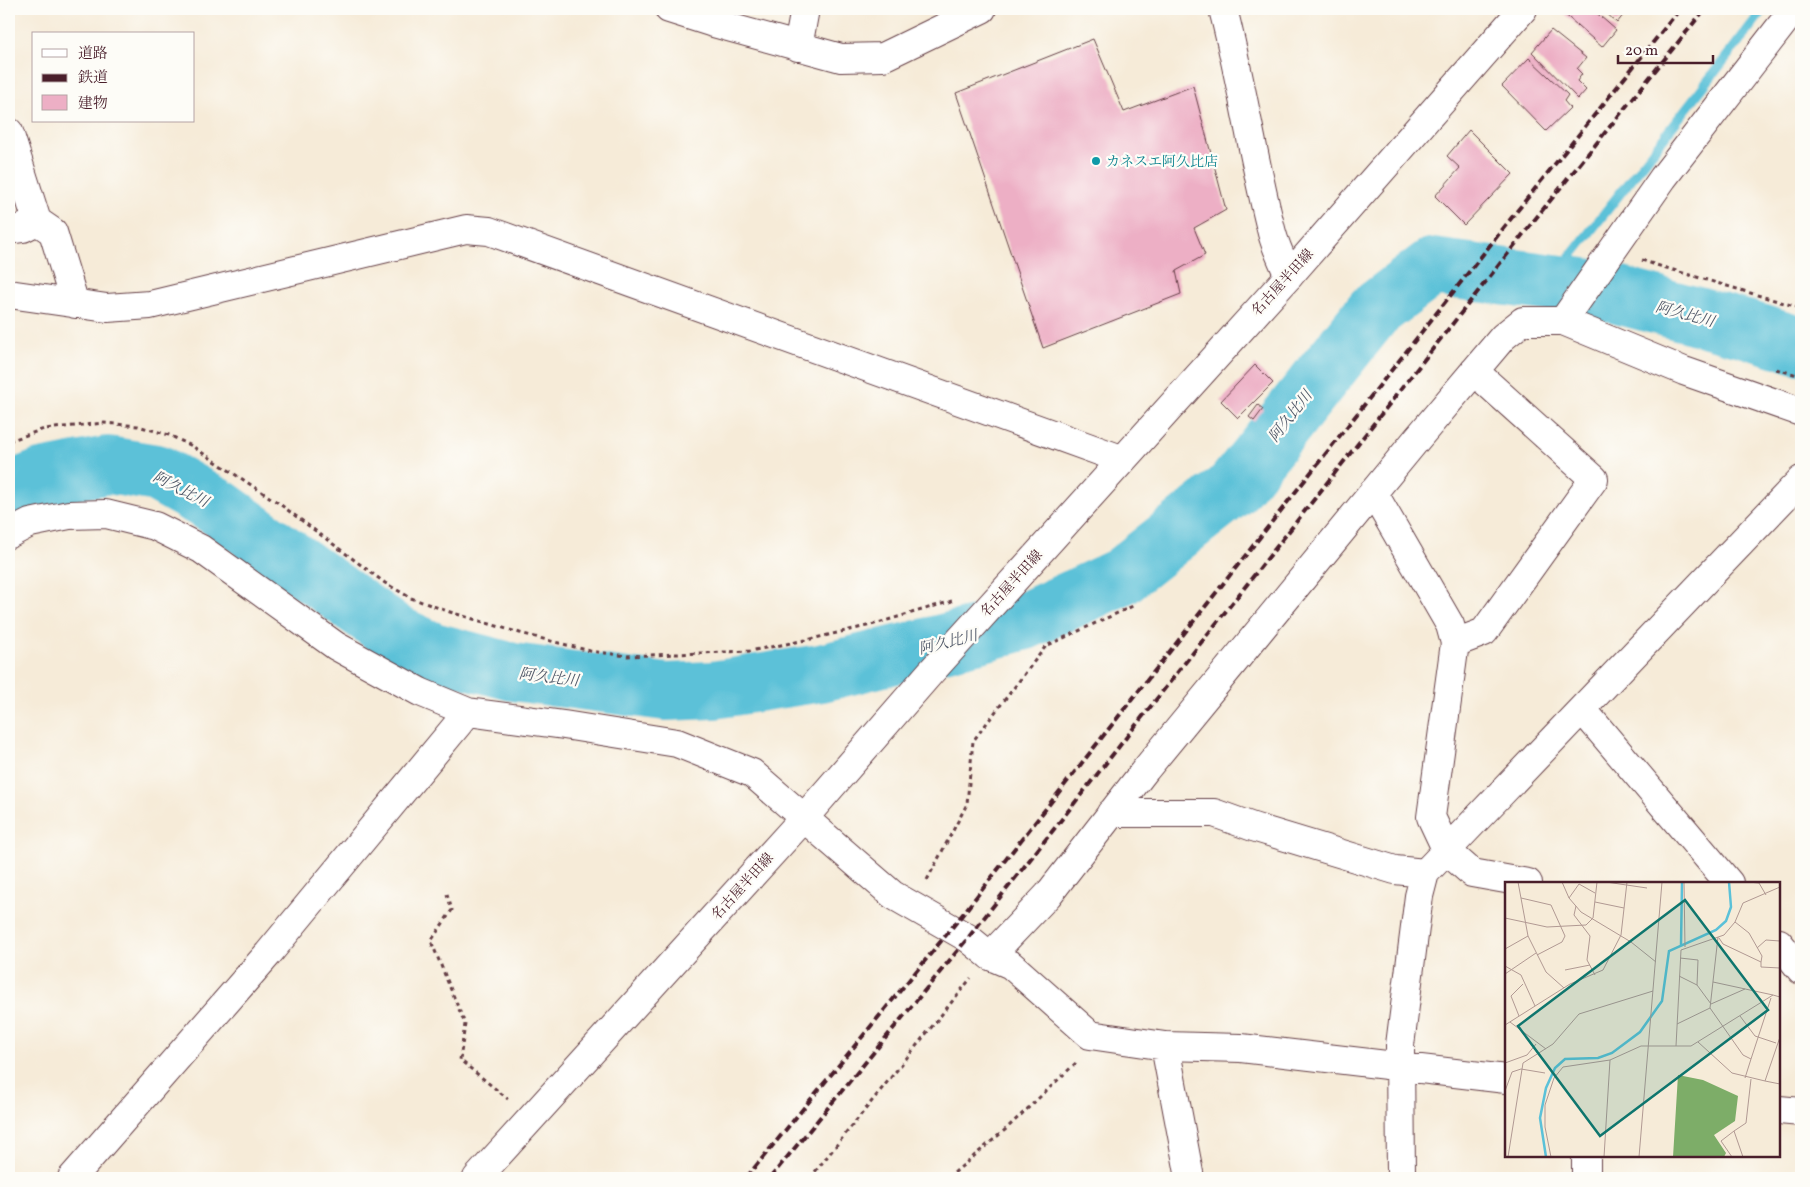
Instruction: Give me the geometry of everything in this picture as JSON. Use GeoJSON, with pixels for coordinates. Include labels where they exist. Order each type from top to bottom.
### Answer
{"type":"FeatureCollection","features":[{"type":"Feature","properties":{"kind":"street"},"geometry":{"type":"LineString","coordinates":[[669,9],[841,58],[883,57],[982,9]]}},
{"type":"Feature","properties":{"kind":"street"},"geometry":{"type":"LineString","coordinates":[[798,47],[806,9]]}},
{"type":"Feature","properties":{"kind":"street"},"geometry":{"type":"LineString","coordinates":[[1223,9],[1231,39],[1249,134],[1273,235],[1289,276]]}},
{"type":"Feature","properties":{"kind":"street","name":"名古屋半田線"},"geometry":{"type":"LineString","coordinates":[[477,1178],[803,818],[1122,459],[1289,276],[1523,9]]}},
{"type":"Feature","properties":{"kind":"street"},"geometry":{"type":"LineString","coordinates":[[1563,321],[1663,178],[1794,9]]}},
{"type":"Feature","properties":{"kind":"street"},"geometry":{"type":"LineString","coordinates":[[9,132],[37,221],[54,232],[75,304]]}},
{"type":"Feature","properties":{"kind":"street"},"geometry":{"type":"LineString","coordinates":[[9,230],[24,228],[37,221]]}},
{"type":"Feature","properties":{"kind":"street"},"geometry":{"type":"LineString","coordinates":[[9,294],[107,308],[150,305],[466,229],[488,231],[1122,459]]}},
{"type":"Feature","properties":{"kind":"street"},"geometry":{"type":"LineString","coordinates":[[990,956],[1048,895],[1146,769],[1474,371],[1503,337],[1523,321],[1563,321],[1684,370],[1801,412]]}},
{"type":"Feature","properties":{"kind":"street"},"geometry":{"type":"LineString","coordinates":[[1455,643],[1484,632],[1594,479],[1474,371]]}},
{"type":"Feature","properties":{"kind":"street"},"geometry":{"type":"LineString","coordinates":[[1401,1178],[1400,1046],[1419,896],[1425,873],[1801,480]]}},
{"type":"Feature","properties":{"kind":"street"},"geometry":{"type":"LineString","coordinates":[[1373,492],[1450,625],[1455,643],[1431,817],[1447,852],[1472,874],[1522,882]]}},
{"type":"Feature","properties":{"kind":"street"},"geometry":{"type":"LineString","coordinates":[[9,534],[30,523],[69,515],[106,514],[155,526],[200,549],[336,646],[420,692],[468,712],[677,743],[752,773],[893,896],[968,938],[990,956],[1011,965],[1090,1035],[1165,1046],[1241,1048],[1505,1079]]}},
{"type":"Feature","properties":{"kind":"street"},"geometry":{"type":"LineString","coordinates":[[1582,709],[1727,882]]}},
{"type":"Feature","properties":{"kind":"street"},"geometry":{"type":"LineString","coordinates":[[72,1178],[268,954],[468,712]]}},
{"type":"Feature","properties":{"kind":"street"},"geometry":{"type":"LineString","coordinates":[[1111,813],[1214,813],[1253,827],[1395,870],[1425,873]]}},
{"type":"Feature","properties":{"kind":"street"},"geometry":{"type":"LineString","coordinates":[[1780,944],[1801,970]]}},
{"type":"Feature","properties":{"kind":"street"},"geometry":{"type":"LineString","coordinates":[[1165,1046],[1190,1178]]}},
{"type":"Feature","properties":{"kind":"street"},"geometry":{"type":"LineString","coordinates":[[1780,1110],[1801,1112]]}},
{"type":"Feature","properties":{"kind":"street"},"geometry":{"type":"LineString","coordinates":[[1586,1157],[1586,1178]]}},
{"type":"Feature","properties":{"kind":"path"},"geometry":{"type":"LineString","coordinates":[[1614,248],[1653,264],[1801,308]]}},
{"type":"Feature","properties":{"kind":"path"},"geometry":{"type":"LineString","coordinates":[[9,441],[44,430],[104,423],[138,426],[170,435],[192,446],[277,502],[385,583],[411,598],[520,633],[590,651],[627,656],[750,651],[870,625],[957,600]]}},
{"type":"Feature","properties":{"kind":"path"},"geometry":{"type":"LineString","coordinates":[[910,905],[932,871],[967,804],[973,742],[1046,646],[1135,605]]}},
{"type":"Feature","properties":{"kind":"path"},"geometry":{"type":"LineString","coordinates":[[447,894],[452,910],[431,941],[465,1024],[460,1060],[532,1118]]}},
{"type":"Feature","properties":{"kind":"path"},"geometry":{"type":"LineString","coordinates":[[810,1178],[990,956]]}},
{"type":"Feature","properties":{"kind":"path"},"geometry":{"type":"LineString","coordinates":[[948,1178],[1013,1123],[1090,1049],[1097,1036]]}},
{"type":"Feature","properties":{"kind":"building"},"geometry":{"type":"Polygon","coordinates":[[[1563,9],[1592,9],[1616,30],[1602,47],[1561,11],[1563,9]]]}},
{"type":"Feature","properties":{"kind":"building"},"geometry":{"type":"Polygon","coordinates":[[[1602,9],[1628,9],[1617,23],[1602,9]]]}},
{"type":"Feature","properties":{"kind":"building"},"geometry":{"type":"Polygon","coordinates":[[[1551,30],[1586,58],[1577,69],[1582,74],[1577,81],[1586,90],[1578,99],[1532,52],[1551,30]]]}},
{"type":"Feature","properties":{"kind":"building","name":"カネスエ阿久比店"},"geometry":{"type":"Polygon","coordinates":[[[1093,39],[1124,112],[1193,86],[1226,210],[1194,228],[1205,255],[1176,271],[1181,294],[1043,348],[956,93],[1093,39]]]}},
{"type":"Feature","properties":{"kind":"building"},"geometry":{"type":"Polygon","coordinates":[[[1529,58],[1568,95],[1564,101],[1570,108],[1546,131],[1502,86],[1529,58]]]}},
{"type":"Feature","properties":{"kind":"building"},"geometry":{"type":"Polygon","coordinates":[[[1469,130],[1513,174],[1464,225],[1435,196],[1460,168],[1447,156],[1469,130]]]}},
{"type":"Feature","properties":{"kind":"building"},"geometry":{"type":"Polygon","coordinates":[[[1255,365],[1273,383],[1238,418],[1221,401],[1255,365]]]}},
{"type":"Feature","properties":{"kind":"building"},"geometry":{"type":"Polygon","coordinates":[[[1258,405],[1263,409],[1254,421],[1249,417],[1258,405]]]}},
{"type":"Feature","properties":{"kind":"waterway"},"geometry":{"type":"LineString","coordinates":[[1550,283],[1764,9]]}},
{"type":"Feature","properties":{"kind":"waterway","name":"阿久比川"},"geometry":{"type":"LineString","coordinates":[[9,491],[41,478],[108,465],[157,473],[219,508],[396,634],[433,651],[513,672],[666,692],[713,690],[821,673],[979,634],[1025,621],[1122,576],[1233,488],[1374,311],[1432,267],[1591,288],[1746,329],[1801,346]]}},
{"type":"Feature","properties":{"kind":"railway"},"geometry":{"type":"LineString","coordinates":[[746,1178],[951,929],[1517,211],[1680,9]]}},
{"type":"Feature","properties":{"kind":"railway"},"geometry":{"type":"LineString","coordinates":[[770,1178],[968,938],[1532,223],[1705,9]]}},
{"type":"Feature","properties":{"kind":"place","name":"カネスエ阿久比店"},"geometry":{"type":"Point","coordinates":[1096,161]}}]}
